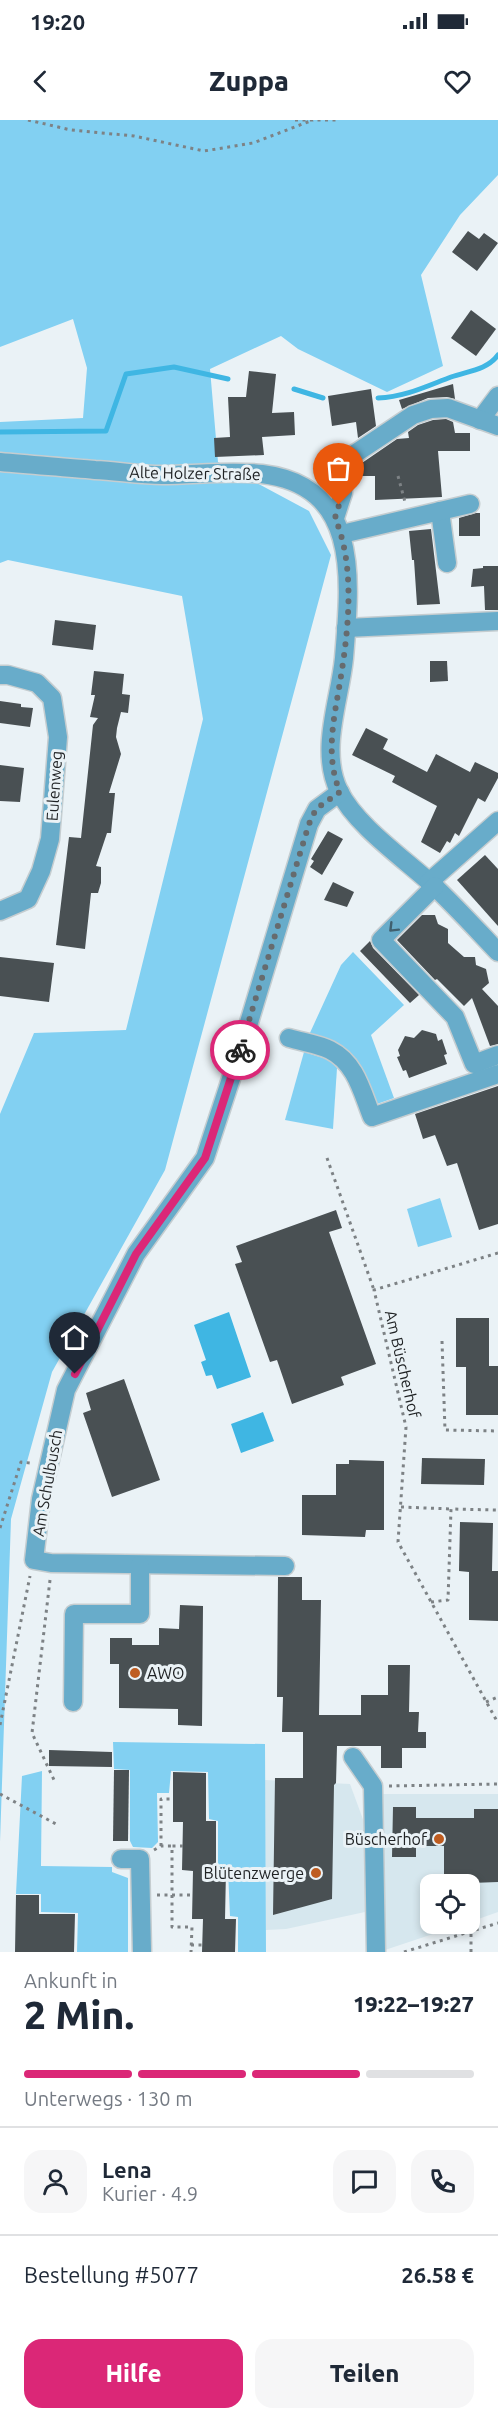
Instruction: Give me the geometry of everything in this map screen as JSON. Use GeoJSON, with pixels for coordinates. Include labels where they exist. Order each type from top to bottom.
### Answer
{"type":"FeatureCollection","features":[{"type":"Feature","properties":{"kind":"street"},"geometry":{"type":"LineString","coordinates":[[480,420],[498,396]]}},
{"type":"Feature","properties":{"kind":"street"},"geometry":{"type":"LineString","coordinates":[[498,426],[448,408],[431,409],[413,416],[380,439],[351,454],[341,463],[343,493],[338,526],[348,583],[346,628],[331,753],[334,777],[340,792],[356,815],[432,884],[498,951]]}},
{"type":"Feature","properties":{"kind":"street","name":"Alte Holzer Straße"},"geometry":{"type":"LineString","coordinates":[[0,462],[159,475],[260,473],[284,478],[305,487],[322,500],[338,526]]}},
{"type":"Feature","properties":{"kind":"street"},"geometry":{"type":"LineString","coordinates":[[338,526],[410,518],[470,504]]}},
{"type":"Feature","properties":{"kind":"street"},"geometry":{"type":"LineString","coordinates":[[440,511],[447,563]]}},
{"type":"Feature","properties":{"kind":"street"},"geometry":{"type":"LineString","coordinates":[[346,628],[498,621]]}},
{"type":"Feature","properties":{"kind":"street","name":"Eulenweg"},"geometry":{"type":"LineString","coordinates":[[0,675],[37,683],[52,698],[58,738],[50,839],[41,871],[28,899],[0,911]]}},
{"type":"Feature","properties":{"kind":"street","name":"Am Schulbusch"},"geometry":{"type":"LineString","coordinates":[[43,1561],[40,1499],[66,1390],[136,1254],[205,1158],[244,1039],[309,824],[316,809],[340,792]]}},
{"type":"Feature","properties":{"kind":"street"},"geometry":{"type":"LineString","coordinates":[[498,821],[432,884],[381,940],[455,1017],[474,1064],[498,1055]]}},
{"type":"Feature","properties":{"kind":"street"},"geometry":{"type":"LineString","coordinates":[[289,1038],[329,1050],[342,1058],[357,1079],[372,1117],[498,1074]]}},
{"type":"Feature","properties":{"kind":"street"},"geometry":{"type":"LineString","coordinates":[[43,1561],[140,1565],[285,1566]]}},
{"type":"Feature","properties":{"kind":"street"},"geometry":{"type":"LineString","coordinates":[[73,1702],[74,1614],[140,1614],[140,1565]]}},
{"type":"Feature","properties":{"kind":"street"},"geometry":{"type":"LineString","coordinates":[[353,1757],[373,1786],[376,1952]]}},
{"type":"Feature","properties":{"kind":"street"},"geometry":{"type":"LineString","coordinates":[[121,1859],[140,1859],[142,1952]]}},
{"type":"Feature","properties":{"kind":"path"},"geometry":{"type":"LineString","coordinates":[[28,120],[71,130],[134,136],[204,151],[252,143],[313,120]]}},
{"type":"Feature","properties":{"kind":"path"},"geometry":{"type":"LineString","coordinates":[[295,120],[339,120]]}},
{"type":"Feature","properties":{"kind":"path"},"geometry":{"type":"LineString","coordinates":[[398,477],[410,518]]}},
{"type":"Feature","properties":{"kind":"path"},"geometry":{"type":"LineString","coordinates":[[327,1158],[374,1290]]}},
{"type":"Feature","properties":{"kind":"path","name":"Am Büscherhof"},"geometry":{"type":"LineString","coordinates":[[498,1253],[374,1290],[406,1427],[398,1542],[498,1723]]}},
{"type":"Feature","properties":{"kind":"path"},"geometry":{"type":"LineString","coordinates":[[442,1341],[446,1430],[498,1431]]}},
{"type":"Feature","properties":{"kind":"path"},"geometry":{"type":"LineString","coordinates":[[0,1528],[21,1462],[47,1464]]}},
{"type":"Feature","properties":{"kind":"path"},"geometry":{"type":"LineString","coordinates":[[401,1507],[498,1510]]}},
{"type":"Feature","properties":{"kind":"path"},"geometry":{"type":"LineString","coordinates":[[431,1602],[448,1600],[452,1509]]}},
{"type":"Feature","properties":{"kind":"path"},"geometry":{"type":"LineString","coordinates":[[0,1725],[43,1561]]}},
{"type":"Feature","properties":{"kind":"path"},"geometry":{"type":"LineString","coordinates":[[43,1561],[32,1733],[55,1782]]}},
{"type":"Feature","properties":{"kind":"path"},"geometry":{"type":"LineString","coordinates":[[486,1702],[498,1697]]}},
{"type":"Feature","properties":{"kind":"path"},"geometry":{"type":"LineString","coordinates":[[373,1786],[498,1784]]}},
{"type":"Feature","properties":{"kind":"path"},"geometry":{"type":"LineString","coordinates":[[0,1794],[56,1824]]}},
{"type":"Feature","properties":{"kind":"path"},"geometry":{"type":"LineString","coordinates":[[173,1799],[161,1799],[161,1846],[183,1846]]}},
{"type":"Feature","properties":{"kind":"path"},"geometry":{"type":"LineString","coordinates":[[172,1846],[172,1927],[192,1927],[191,1952]]}},
{"type":"Feature","properties":{"kind":"path"},"geometry":{"type":"LineString","coordinates":[[141,1894],[193,1895]]}},
{"type":"Feature","properties":{"kind":"path"},"geometry":{"type":"LineString","coordinates":[[480,1928],[498,1923]]}},
{"type":"Feature","properties":{"kind":"path"},"geometry":{"type":"LineString","coordinates":[[404,1952],[461,1934]]}},
{"type":"Feature","properties":{"kind":"path"},"geometry":{"type":"LineString","coordinates":[[471,1934],[471,1952]]}},
{"type":"Feature","properties":{"kind":"path"},"geometry":{"type":"LineString","coordinates":[[191,1945],[202,1945]]}},
{"type":"Feature","properties":{"kind":"shaded area"},"geometry":{"type":"Polygon","coordinates":[[[0,120],[498,120],[498,175],[460,215],[421,275],[443,366],[387,392],[298,349],[281,336],[210,369],[218,462],[309,511],[331,555],[165,1170],[52,1372],[11,1519],[0,1842],[0,1114],[34,1033],[126,1030],[203,719],[182,596],[8,560],[0,563],[0,422],[83,418],[87,368],[73,319],[0,347],[0,120]]]}},
{"type":"Feature","properties":{"kind":"shaded area"},"geometry":{"type":"Polygon","coordinates":[[[353,952],[404,1005],[371,1035],[394,1098],[374,1105],[354,1057],[342,1046],[309,1035],[341,965],[353,952]]]}},
{"type":"Feature","properties":{"kind":"shaded area"},"geometry":{"type":"Polygon","coordinates":[[[304,1052],[330,1060],[337,1068],[333,1129],[285,1120],[304,1052]]]}},
{"type":"Feature","properties":{"kind":"shaded area"},"geometry":{"type":"Polygon","coordinates":[[[440,1198],[452,1237],[418,1247],[407,1209],[440,1198]]]}},
{"type":"Feature","properties":{"kind":"shaded area"},"geometry":{"type":"Polygon","coordinates":[[[229,1312],[251,1377],[217,1389],[212,1375],[206,1376],[201,1362],[206,1360],[194,1325],[229,1312]]]}},
{"type":"Feature","properties":{"kind":"shaded area"},"geometry":{"type":"Polygon","coordinates":[[[263,1412],[274,1441],[241,1453],[231,1424],[263,1412]]]}},
{"type":"Feature","properties":{"kind":"shaded area"},"geometry":{"type":"Polygon","coordinates":[[[113,1742],[265,1744],[266,1952],[238,1952],[238,1917],[230,1916],[228,1870],[218,1868],[218,1821],[209,1819],[208,1772],[171,1771],[169,1793],[157,1793],[158,1842],[152,1848],[133,1847],[130,1841],[130,1770],[114,1769],[113,1742]]]}},
{"type":"Feature","properties":{"kind":"shaded area"},"geometry":{"type":"Polygon","coordinates":[[[42,1771],[41,1866],[112,1867],[112,1872],[128,1878],[128,1952],[77,1952],[78,1913],[41,1912],[41,1894],[16,1894],[22,1776],[42,1771]]]}},
{"type":"Feature","properties":{"kind":"shaded area","name":"Blütenzwerge"},"geometry":{"type":"Polygon","coordinates":[[[265,1780],[350,1784],[368,1833],[365,1912],[286,1929],[266,1930],[265,1780]]]}},
{"type":"Feature","properties":{"kind":"shaded area","name":"Büscherhof"},"geometry":{"type":"Polygon","coordinates":[[[380,1794],[498,1794],[498,1912],[480,1918],[480,1874],[420,1874],[420,1934],[433,1934],[382,1951],[380,1794]]]}},
{"type":"Feature","properties":{"kind":"building"},"geometry":{"type":"Polygon","coordinates":[[[468,231],[479,239],[484,233],[498,243],[477,271],[452,252],[468,231]]]}},
{"type":"Feature","properties":{"kind":"building"},"geometry":{"type":"Polygon","coordinates":[[[471,310],[496,329],[476,356],[451,338],[471,310]]]}},
{"type":"Feature","properties":{"kind":"building"},"geometry":{"type":"Polygon","coordinates":[[[249,371],[276,374],[272,413],[294,412],[295,435],[262,437],[264,455],[215,457],[214,438],[230,437],[228,397],[246,397],[249,371]]]}},
{"type":"Feature","properties":{"kind":"building"},"geometry":{"type":"Polygon","coordinates":[[[453,384],[455,399],[428,398],[402,409],[399,400],[453,384]]]}},
{"type":"Feature","properties":{"kind":"building"},"geometry":{"type":"Polygon","coordinates":[[[371,389],[376,426],[358,438],[356,422],[332,426],[328,396],[371,389]]]}},
{"type":"Feature","properties":{"kind":"building"},"geometry":{"type":"Polygon","coordinates":[[[446,419],[453,422],[455,433],[470,433],[470,451],[438,451],[442,497],[375,500],[375,476],[359,476],[359,465],[397,439],[409,438],[408,432],[418,425],[446,419]]]}},
{"type":"Feature","properties":{"kind":"building"},"geometry":{"type":"Polygon","coordinates":[[[480,513],[480,536],[459,536],[459,518],[480,513]]]}},
{"type":"Feature","properties":{"kind":"building"},"geometry":{"type":"Polygon","coordinates":[[[431,529],[440,604],[417,605],[414,560],[412,560],[409,531],[431,529]]]}},
{"type":"Feature","properties":{"kind":"building"},"geometry":{"type":"Polygon","coordinates":[[[483,566],[498,566],[498,610],[485,610],[484,586],[471,587],[473,569],[483,568],[483,566]]]}},
{"type":"Feature","properties":{"kind":"building"},"geometry":{"type":"Polygon","coordinates":[[[55,620],[96,625],[93,650],[52,645],[55,620]]]}},
{"type":"Feature","properties":{"kind":"building"},"geometry":{"type":"Polygon","coordinates":[[[430,661],[447,661],[448,681],[430,682],[430,661]]]}},
{"type":"Feature","properties":{"kind":"building"},"geometry":{"type":"Polygon","coordinates":[[[94,671],[124,674],[122,694],[130,695],[128,713],[121,712],[117,728],[116,737],[121,754],[109,793],[115,793],[111,833],[107,833],[96,866],[101,867],[101,883],[98,893],[91,893],[85,949],[56,945],[69,837],[81,838],[93,725],[98,718],[90,717],[95,695],[91,695],[94,671]]]}},
{"type":"Feature","properties":{"kind":"building"},"geometry":{"type":"Polygon","coordinates":[[[0,701],[33,708],[30,727],[0,723],[0,701]]]}},
{"type":"Feature","properties":{"kind":"building"},"geometry":{"type":"Polygon","coordinates":[[[366,728],[388,739],[383,749],[427,772],[436,754],[470,772],[475,762],[498,773],[498,778],[485,802],[478,798],[459,836],[455,833],[450,843],[447,841],[440,853],[421,842],[437,806],[392,782],[395,776],[352,755],[366,728]]]}},
{"type":"Feature","properties":{"kind":"building"},"geometry":{"type":"Polygon","coordinates":[[[0,765],[24,768],[20,802],[0,801],[0,765]]]}},
{"type":"Feature","properties":{"kind":"building"},"geometry":{"type":"Polygon","coordinates":[[[328,831],[343,839],[322,875],[310,867],[314,861],[311,859],[328,831]]]}},
{"type":"Feature","properties":{"kind":"building"},"geometry":{"type":"Polygon","coordinates":[[[485,855],[498,869],[498,926],[457,880],[485,855]]]}},
{"type":"Feature","properties":{"kind":"building"},"geometry":{"type":"Polygon","coordinates":[[[333,882],[354,892],[347,907],[324,900],[333,882]]]}},
{"type":"Feature","properties":{"kind":"building"},"geometry":{"type":"Polygon","coordinates":[[[422,915],[435,915],[438,924],[448,929],[448,943],[464,957],[475,957],[476,965],[486,969],[489,983],[482,989],[498,1006],[498,1044],[490,1046],[472,998],[464,1006],[437,979],[435,980],[397,940],[422,915]]]}},
{"type":"Feature","properties":{"kind":"building"},"geometry":{"type":"Polygon","coordinates":[[[370,941],[373,948],[419,995],[410,1003],[360,951],[370,941]]]}},
{"type":"Feature","properties":{"kind":"building"},"geometry":{"type":"Polygon","coordinates":[[[0,957],[54,963],[49,1002],[0,996],[0,957]]]}},
{"type":"Feature","properties":{"kind":"building"},"geometry":{"type":"Polygon","coordinates":[[[422,1030],[436,1034],[438,1041],[442,1039],[447,1054],[444,1055],[447,1064],[409,1078],[397,1057],[400,1056],[398,1050],[405,1036],[414,1038],[422,1030]]]}},
{"type":"Feature","properties":{"kind":"building"},"geometry":{"type":"Polygon","coordinates":[[[498,1086],[498,1224],[479,1230],[457,1163],[447,1166],[435,1135],[423,1139],[415,1114],[498,1086]]]}},
{"type":"Feature","properties":{"kind":"building"},"geometry":{"type":"Polygon","coordinates":[[[336,1210],[342,1228],[329,1232],[376,1364],[341,1377],[344,1385],[292,1404],[277,1360],[270,1362],[235,1264],[242,1262],[236,1246],[336,1210]]]}},
{"type":"Feature","properties":{"kind":"building"},"geometry":{"type":"Polygon","coordinates":[[[456,1318],[489,1318],[489,1366],[498,1366],[498,1415],[466,1415],[466,1367],[456,1367],[456,1318]]]}},
{"type":"Feature","properties":{"kind":"building"},"geometry":{"type":"Polygon","coordinates":[[[124,1379],[160,1480],[112,1497],[83,1413],[91,1410],[86,1393],[124,1379]]]}},
{"type":"Feature","properties":{"kind":"building"},"geometry":{"type":"Polygon","coordinates":[[[422,1458],[485,1459],[484,1485],[421,1484],[422,1458]]]}},
{"type":"Feature","properties":{"kind":"building"},"geometry":{"type":"Polygon","coordinates":[[[349,1460],[384,1461],[384,1530],[366,1530],[365,1537],[302,1535],[302,1495],[336,1495],[336,1464],[349,1464],[349,1460]]]}},
{"type":"Feature","properties":{"kind":"building"},"geometry":{"type":"Polygon","coordinates":[[[460,1522],[493,1523],[492,1571],[498,1571],[498,1621],[469,1620],[469,1572],[459,1571],[460,1522]]]}},
{"type":"Feature","properties":{"kind":"building"},"geometry":{"type":"Polygon","coordinates":[[[278,1577],[302,1577],[302,1600],[321,1600],[319,1715],[361,1715],[361,1695],[388,1695],[388,1665],[410,1665],[409,1712],[419,1712],[418,1732],[426,1732],[426,1748],[402,1748],[402,1768],[381,1768],[381,1746],[337,1746],[332,1899],[273,1915],[275,1778],[303,1778],[303,1732],[282,1732],[283,1697],[277,1697],[278,1577]]]}},
{"type":"Feature","properties":{"kind":"building"},"geometry":{"type":"Polygon","coordinates":[[[180,1605],[203,1606],[202,1726],[178,1725],[178,1709],[119,1708],[119,1664],[110,1664],[110,1638],[132,1638],[132,1645],[159,1645],[159,1628],[179,1629],[180,1605]]]}},
{"type":"Feature","properties":{"kind":"building"},"geometry":{"type":"Polygon","coordinates":[[[49,1750],[112,1752],[112,1767],[49,1766],[49,1750]]]}},
{"type":"Feature","properties":{"kind":"building"},"geometry":{"type":"Polygon","coordinates":[[[114,1770],[129,1770],[128,1841],[113,1841],[114,1770]]]}},
{"type":"Feature","properties":{"kind":"building"},"geometry":{"type":"Polygon","coordinates":[[[173,1772],[206,1773],[206,1821],[216,1821],[216,1870],[226,1870],[225,1919],[236,1919],[235,1952],[202,1952],[203,1919],[192,1919],[193,1871],[182,1870],[183,1822],[173,1822],[173,1772]]]}},
{"type":"Feature","properties":{"kind":"building"},"geometry":{"type":"Polygon","coordinates":[[[393,1807],[416,1807],[416,1818],[474,1818],[474,1809],[498,1809],[498,1882],[480,1883],[480,1874],[444,1874],[444,1846],[416,1846],[416,1857],[392,1857],[393,1807]]]}},
{"type":"Feature","properties":{"kind":"building"},"geometry":{"type":"Polygon","coordinates":[[[16,1895],[39,1895],[39,1914],[75,1914],[74,1952],[15,1952],[16,1895]]]}},
{"type":"Feature","properties":{"kind":"waterway"},"geometry":{"type":"LineString","coordinates":[[378,398],[407,393],[477,369],[488,364],[498,355]]}},
{"type":"Feature","properties":{"kind":"waterway"},"geometry":{"type":"LineString","coordinates":[[0,432],[106,431],[126,374],[174,367],[228,379]]}},
{"type":"Feature","properties":{"kind":"waterway"},"geometry":{"type":"LineString","coordinates":[[294,389],[323,398]]}},
{"type":"Feature","properties":{"kind":"way so far"},"geometry":{"type":"LineString","coordinates":[[240,1050],[309,824],[316,809],[340,792],[334,777],[331,753],[343,665],[348,583],[346,552],[335,518],[339,505]]}},
{"type":"Feature","properties":{"kind":"place","name":"AWO"},"geometry":{"type":"Point","coordinates":[135,1673]}},
{"type":"Feature","properties":{"kind":"place","name":"Büscherhof"},"geometry":{"type":"Point","coordinates":[439,1839]}},
{"type":"Feature","properties":{"kind":"place","name":"Blütenzwerge"},"geometry":{"type":"Point","coordinates":[316,1873]}},
{"type":"Feature","properties":{"kind":"route"},"geometry":{"type":"LineString","coordinates":[[75,1374],[136,1254],[205,1158],[240,1050]]}}]}
